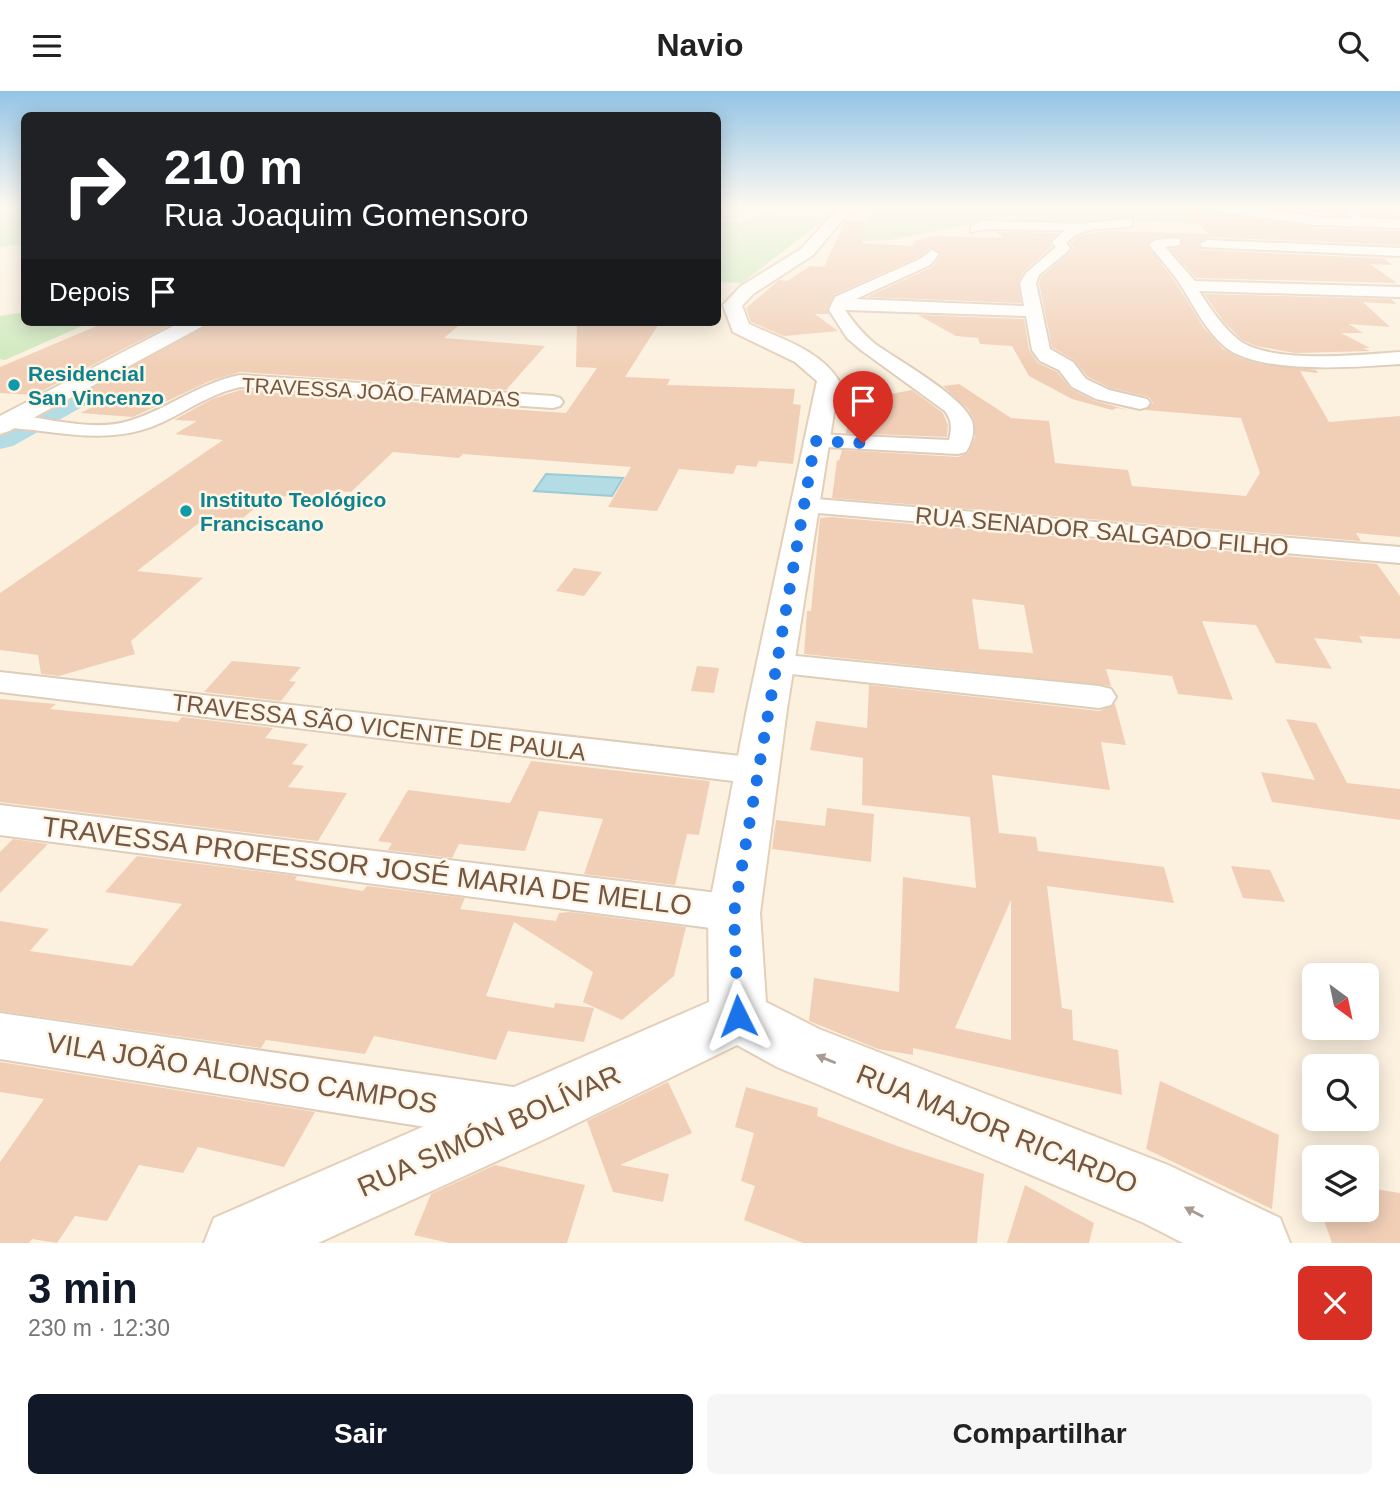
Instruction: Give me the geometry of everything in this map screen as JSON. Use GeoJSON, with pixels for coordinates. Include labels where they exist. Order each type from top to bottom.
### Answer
{"type":"FeatureCollection","features":[{"type":"Feature","properties":{"kind":"street"},"geometry":{"type":"LineString","coordinates":[[738,1016],[734,913],[775,664],[828,381],[826,374],[812,363],[740,328],[732,305],[747,290],[795,260]]}},
{"type":"Feature","properties":{"kind":"street"},"geometry":{"type":"LineString","coordinates":[[815,441],[958,447],[963,431],[962,418],[952,407],[853,334],[837,310],[845,297],[927,260]]}},
{"type":"Feature","properties":{"kind":"street"},"geometry":{"type":"LineString","coordinates":[[1049,260],[1033,273],[1028,282],[1037,339],[1046,357],[1066,366],[1079,383],[1103,395],[1140,403]]}},
{"type":"Feature","properties":{"kind":"street"},"geometry":{"type":"LineString","coordinates":[[1167,260],[1185,282],[1192,286],[1400,292]]}},
{"type":"Feature","properties":{"kind":"street"},"geometry":{"type":"LineString","coordinates":[[1192,286],[1188,288],[1197,301],[1234,346],[1244,351],[1297,360],[1357,361],[1400,358]]}},
{"type":"Feature","properties":{"kind":"street"},"geometry":{"type":"LineString","coordinates":[[839,306],[857,304],[1031,311]]}},
{"type":"Feature","properties":{"kind":"street"},"geometry":{"type":"LineString","coordinates":[[5,423],[188,326]]}},
{"type":"Feature","properties":{"kind":"street","name":"TRAVESSA JOÃO FAMADAS"},"geometry":{"type":"LineString","coordinates":[[5,423],[102,430],[128,428],[171,411],[220,386],[240,381],[553,402]]}},
{"type":"Feature","properties":{"kind":"street","name":"RUA SENADOR SALGADO FILHO"},"geometry":{"type":"LineString","coordinates":[[804,506],[1400,555]]}},
{"type":"Feature","properties":{"kind":"street"},"geometry":{"type":"LineString","coordinates":[[775,664],[1099,697]]}},
{"type":"Feature","properties":{"kind":"street","name":"TRAVESSA SÃO VICENTE DE PAULA"},"geometry":{"type":"LineString","coordinates":[[0,682],[758,771]]}},
{"type":"Feature","properties":{"kind":"street","name":"TRAVESSA PROFESSOR JOSÉ MARIA DE MELLO"},"geometry":{"type":"LineString","coordinates":[[0,820],[734,913]]}},
{"type":"Feature","properties":{"kind":"street","name":"RUA SIMÓN BOLÍVAR"},"geometry":{"type":"LineString","coordinates":[[239,1243],[525,1116],[738,1016]]}},
{"type":"Feature","properties":{"kind":"street","name":"RUA MAJOR RICARDO"},"geometry":{"type":"LineString","coordinates":[[738,1016],[798,1048],[1168,1199],[1255,1243]]}},
{"type":"Feature","properties":{"kind":"street","name":"VILA JOÃO ALONSO CAMPOS"},"geometry":{"type":"LineString","coordinates":[[0,1036],[525,1116]]}},
{"type":"Feature","properties":{"kind":"green space"},"geometry":{"type":"Polygon","coordinates":[[[721,260],[772,260],[742,283],[721,282],[721,260]]]}},
{"type":"Feature","properties":{"kind":"green space"},"geometry":{"type":"Polygon","coordinates":[[[21,312],[21,326],[82,326],[5,360],[0,359],[0,316],[21,312]]]}},
{"type":"Feature","properties":{"kind":"water"},"geometry":{"type":"Polygon","coordinates":[[[546,474],[623,478],[612,496],[534,491],[546,474]]]}},
{"type":"Feature","properties":{"kind":"building"},"geometry":{"type":"Polygon","coordinates":[[[827,260],[913,260],[834,295],[827,309],[829,314],[815,314],[838,331],[784,336],[751,322],[746,308],[779,280],[787,281],[810,266],[824,267],[827,260]]]}},
{"type":"Feature","properties":{"kind":"building"},"geometry":{"type":"Polygon","coordinates":[[[938,260],[1037,260],[1024,271],[1018,282],[1021,303],[867,297],[932,267],[938,260]]]}},
{"type":"Feature","properties":{"kind":"building"},"geometry":{"type":"Polygon","coordinates":[[[1061,260],[1159,260],[1204,328],[1223,349],[1240,358],[1261,364],[1316,370],[1318,373],[1300,371],[1329,422],[1400,416],[1400,537],[1356,533],[1361,541],[832,498],[837,460],[839,461],[842,450],[958,457],[968,453],[975,437],[974,420],[968,409],[943,386],[959,384],[1011,418],[1049,421],[1055,463],[1128,470],[1132,486],[1246,496],[1260,473],[1241,418],[1145,410],[1153,403],[1149,397],[1110,388],[1088,377],[1074,360],[1052,347],[1039,283],[1041,277],[1061,260]]]}},
{"type":"Feature","properties":{"kind":"building"},"geometry":{"type":"Polygon","coordinates":[[[1180,260],[1386,260],[1393,265],[1370,264],[1397,283],[1196,278],[1180,260]]]}},
{"type":"Feature","properties":{"kind":"building"},"geometry":{"type":"Polygon","coordinates":[[[1204,294],[1391,299],[1396,304],[1363,302],[1390,327],[1349,324],[1363,333],[1341,333],[1370,348],[1363,348],[1370,351],[1295,353],[1256,346],[1241,339],[1224,322],[1204,294]]]}},
{"type":"Feature","properties":{"kind":"building"},"geometry":{"type":"Polygon","coordinates":[[[918,315],[1024,319],[1029,350],[1038,363],[1057,372],[1071,389],[1095,401],[1128,410],[1112,410],[1072,399],[1029,376],[1012,346],[980,344],[978,338],[956,336],[918,315]]]}},
{"type":"Feature","properties":{"kind":"building"},"geometry":{"type":"Polygon","coordinates":[[[97,326],[168,326],[34,395],[0,393],[0,367],[97,326]]]}},
{"type":"Feature","properties":{"kind":"building"},"geometry":{"type":"Polygon","coordinates":[[[203,326],[458,326],[444,338],[545,346],[506,390],[240,372],[210,381],[133,417],[80,413],[107,400],[75,398],[203,326]]]}},
{"type":"Feature","properties":{"kind":"building"},"geometry":{"type":"Polygon","coordinates":[[[577,326],[657,326],[625,377],[670,379],[667,385],[795,389],[793,404],[801,405],[793,464],[759,461],[756,467],[737,465],[733,474],[679,469],[657,511],[608,507],[631,467],[463,454],[459,458],[393,452],[351,492],[324,490],[314,499],[271,495],[233,526],[199,523],[137,571],[203,578],[131,641],[135,654],[59,676],[41,674],[38,655],[0,650],[0,593],[223,440],[175,434],[197,421],[174,420],[212,399],[240,390],[566,413],[597,368],[576,367],[577,326]]]}},
{"type":"Feature","properties":{"kind":"building"},"geometry":{"type":"Polygon","coordinates":[[[912,390],[943,413],[948,425],[947,437],[846,433],[852,406],[866,407],[868,392],[890,394],[912,390]]]}},
{"type":"Feature","properties":{"kind":"building"},"geometry":{"type":"Polygon","coordinates":[[[820,518],[1377,564],[1400,596],[1400,639],[1359,636],[1363,643],[1314,638],[1332,669],[1276,663],[1256,625],[1202,621],[1233,700],[1178,694],[1172,676],[1106,669],[1111,686],[804,654],[820,518]],[[972,599],[979,649],[1033,653],[1024,605],[972,599]]]}},
{"type":"Feature","properties":{"kind":"building"},"geometry":{"type":"Polygon","coordinates":[[[574,568],[602,572],[584,596],[556,591],[574,568]]]}},
{"type":"Feature","properties":{"kind":"building"},"geometry":{"type":"Polygon","coordinates":[[[232,661],[301,667],[289,681],[296,682],[281,701],[204,692],[232,661]]]}},
{"type":"Feature","properties":{"kind":"building"},"geometry":{"type":"Polygon","coordinates":[[[697,666],[719,668],[714,693],[691,691],[697,666]]]}},
{"type":"Feature","properties":{"kind":"building"},"geometry":{"type":"Polygon","coordinates":[[[869,685],[1099,711],[1115,704],[1126,745],[1101,742],[1110,790],[992,775],[999,833],[1036,837],[1038,851],[1164,867],[1174,903],[1047,886],[1062,1008],[1072,1010],[1073,1040],[1118,1050],[1122,1095],[913,1048],[913,1055],[878,1049],[809,1021],[814,978],[899,992],[903,877],[976,888],[970,817],[862,805],[863,758],[810,750],[816,721],[867,728],[869,685]],[[1011,900],[955,1028],[1011,1040],[1011,900]]]}},
{"type":"Feature","properties":{"kind":"building"},"geometry":{"type":"Polygon","coordinates":[[[0,699],[56,704],[50,709],[178,722],[182,717],[273,728],[265,738],[308,744],[292,764],[304,766],[288,787],[347,793],[318,841],[0,802],[0,699]]]}},
{"type":"Feature","properties":{"kind":"building"},"geometry":{"type":"Polygon","coordinates":[[[1286,719],[1316,723],[1347,783],[1400,789],[1400,820],[1272,802],[1261,772],[1315,780],[1286,719]]]}},
{"type":"Feature","properties":{"kind":"building"},"geometry":{"type":"Polygon","coordinates":[[[531,761],[710,781],[699,835],[687,834],[675,885],[584,874],[603,819],[539,811],[525,851],[459,844],[452,858],[388,850],[392,843],[378,841],[408,790],[510,803],[531,761]]]}},
{"type":"Feature","properties":{"kind":"building"},"geometry":{"type":"Polygon","coordinates":[[[827,808],[874,814],[871,862],[772,849],[776,820],[825,826],[827,808]]]}},
{"type":"Feature","properties":{"kind":"building"},"geometry":{"type":"Polygon","coordinates":[[[13,839],[48,844],[0,893],[0,852],[13,839]]]}},
{"type":"Feature","properties":{"kind":"building"},"geometry":{"type":"Polygon","coordinates":[[[137,856],[297,876],[295,880],[363,891],[367,886],[465,898],[460,909],[556,921],[559,913],[570,912],[686,927],[674,976],[622,1020],[583,1002],[593,972],[514,922],[486,996],[554,1008],[555,1003],[594,1008],[584,1042],[508,1031],[496,1060],[374,1036],[365,1054],[266,1040],[261,1048],[0,1011],[0,921],[49,929],[30,951],[132,966],[182,904],[105,892],[137,856]]]}},
{"type":"Feature","properties":{"kind":"building"},"geometry":{"type":"Polygon","coordinates":[[[1231,866],[1270,870],[1285,902],[1243,898],[1231,866]]]}},
{"type":"Feature","properties":{"kind":"building"},"geometry":{"type":"Polygon","coordinates":[[[0,1062],[315,1112],[284,1167],[198,1147],[183,1173],[139,1165],[107,1221],[75,1216],[57,1243],[32,1239],[29,1243],[0,1243],[0,1162],[44,1099],[0,1092],[0,1062]]]}},
{"type":"Feature","properties":{"kind":"building"},"geometry":{"type":"Polygon","coordinates":[[[1160,1081],[1279,1135],[1272,1209],[1146,1149],[1160,1081]]]}},
{"type":"Feature","properties":{"kind":"building"},"geometry":{"type":"Polygon","coordinates":[[[668,1082],[692,1133],[620,1165],[669,1174],[663,1202],[613,1192],[587,1121],[668,1082]]]}},
{"type":"Feature","properties":{"kind":"building"},"geometry":{"type":"Polygon","coordinates":[[[746,1087],[818,1108],[817,1116],[984,1174],[977,1243],[803,1243],[744,1220],[755,1186],[741,1181],[754,1133],[735,1127],[746,1087]]]}},
{"type":"Feature","properties":{"kind":"building"},"geometry":{"type":"Polygon","coordinates":[[[495,1165],[585,1185],[567,1243],[449,1243],[414,1235],[431,1194],[495,1165]]]}},
{"type":"Feature","properties":{"kind":"building"},"geometry":{"type":"Polygon","coordinates":[[[1025,1185],[1094,1223],[1089,1243],[1007,1243],[1025,1185]]]}},
{"type":"Feature","properties":{"kind":"building"},"geometry":{"type":"Polygon","coordinates":[[[1379,1190],[1400,1193],[1400,1243],[1332,1243],[1325,1222],[1379,1222],[1379,1190]]]}},
{"type":"Feature","properties":{"kind":"waterway"},"geometry":{"type":"LineString","coordinates":[[0,438],[205,326]]}},
{"type":"Feature","properties":{"kind":"place","name":"Residencial San Vincenzo"},"geometry":{"type":"Point","coordinates":[14,385]}},
{"type":"Feature","properties":{"kind":"place","name":"Instituto Teológico Franciscano"},"geometry":{"type":"Point","coordinates":[186,511]}},
{"type":"Feature","properties":{"kind":"route"},"geometry":{"type":"LineString","coordinates":[[738,1016],[734,913],[815,441],[863,443]]}}]}
